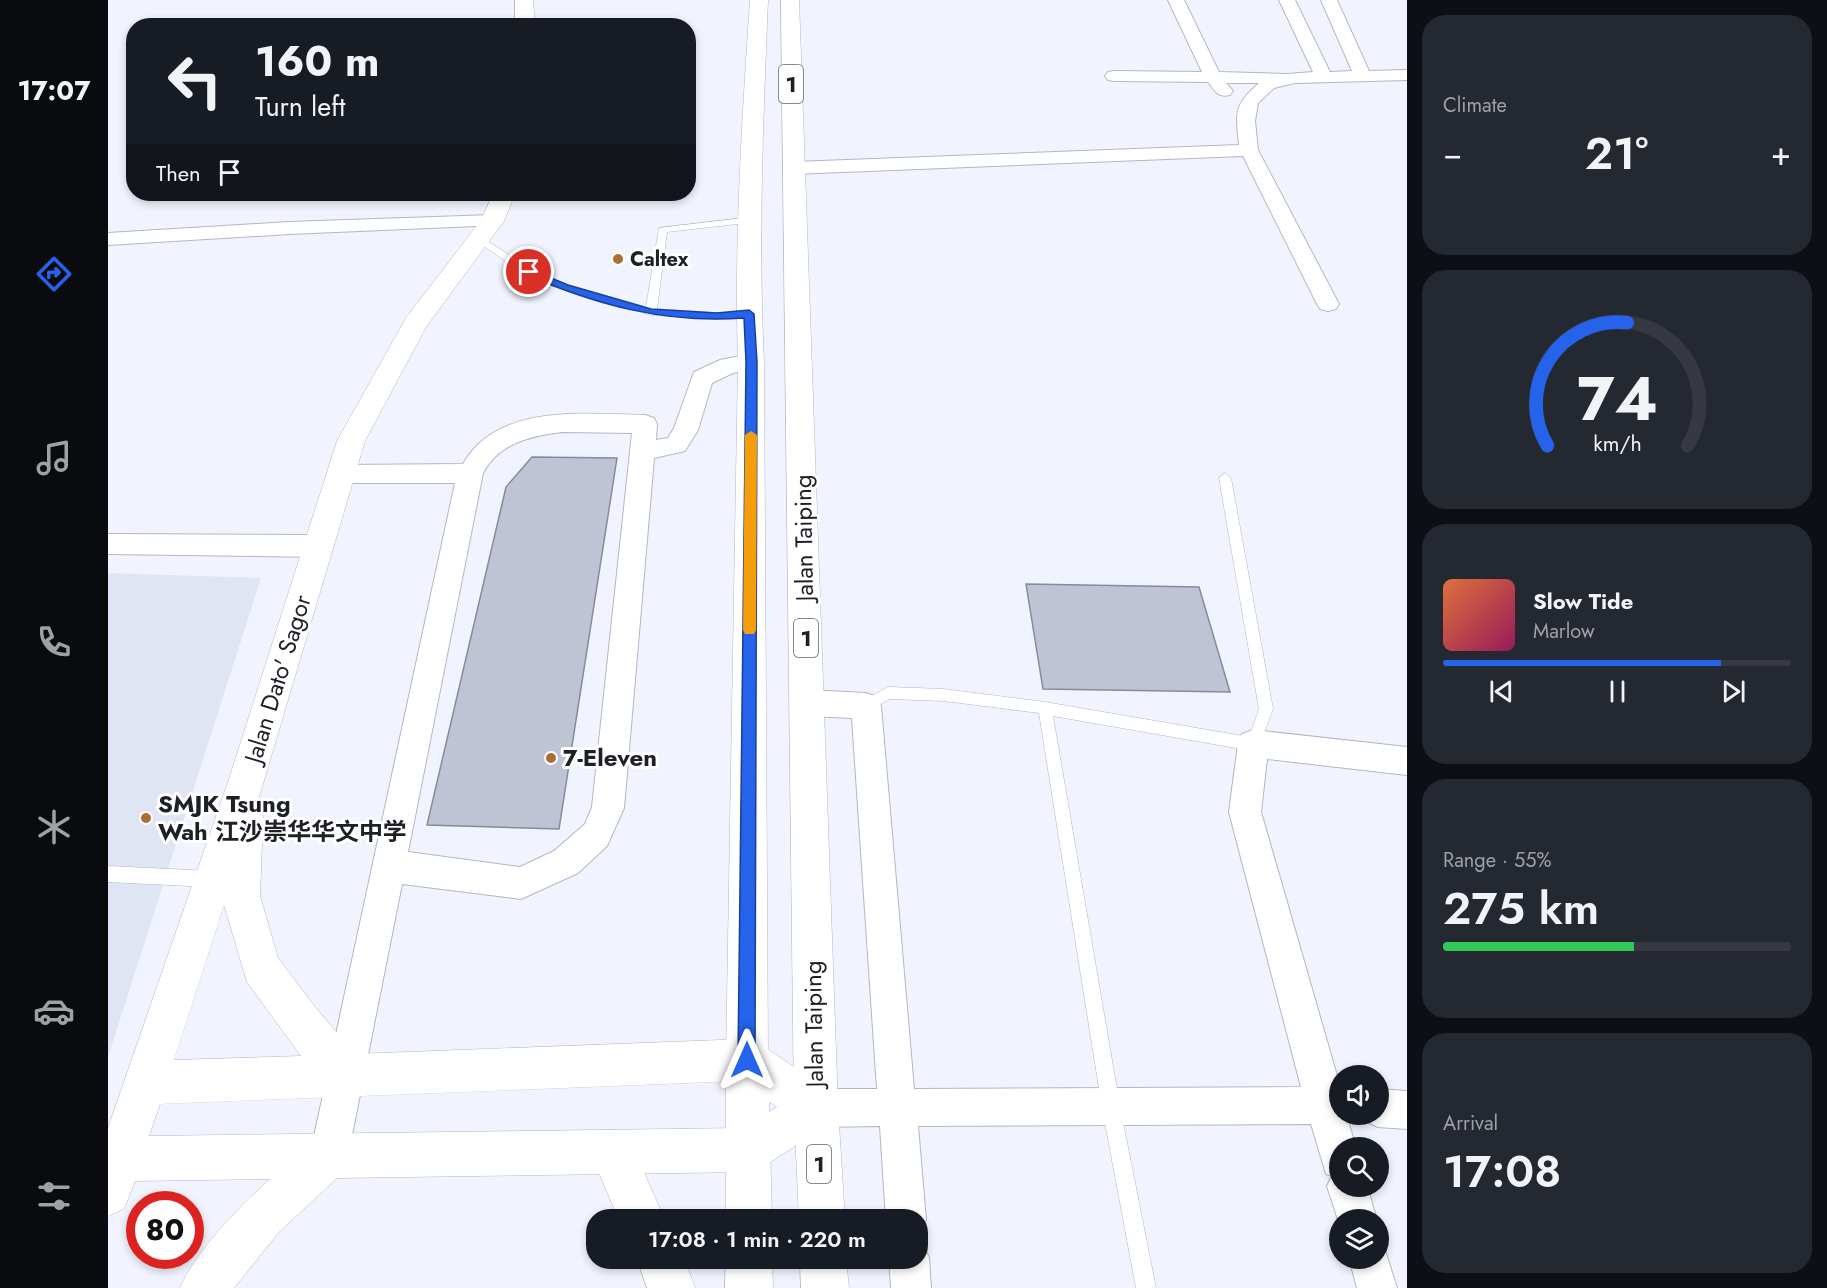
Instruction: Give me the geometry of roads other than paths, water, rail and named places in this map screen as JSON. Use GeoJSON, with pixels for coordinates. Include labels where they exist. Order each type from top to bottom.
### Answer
{"type":"FeatureCollection","features":[{"type":"Feature","properties":{"kind":"main road"},"geometry":{"type":"LineString","coordinates":[[524,0],[525,18]]}},
{"type":"Feature","properties":{"kind":"main road","name":"1"},"geometry":{"type":"LineString","coordinates":[[748,1209],[751,362],[749,314],[753,112],[759,0]]}},
{"type":"Feature","properties":{"kind":"main road","name":"Jalan Taiping"},"geometry":{"type":"LineString","coordinates":[[790,0],[816,1108],[821,1209]]}},
{"type":"Feature","properties":{"kind":"main road"},"geometry":{"type":"LineString","coordinates":[[752,213],[768,185],[781,174],[794,168]]}},
{"type":"Feature","properties":{"kind":"main road","name":"Jalan Dato' Sagor"},"geometry":{"type":"LineString","coordinates":[[114,1176],[247,779],[351,441],[415,324],[485,230],[500,201]]}},
{"type":"Feature","properties":{"kind":"main road"},"geometry":{"type":"LineString","coordinates":[[247,779],[241,896],[261,968],[300,1022],[346,1076]]}},
{"type":"Feature","properties":{"kind":"main road"},"geometry":{"type":"LineString","coordinates":[[114,1176],[329,1155],[748,1150],[816,1108],[747,1060],[145,1083]]}},
{"type":"Feature","properties":{"kind":"main road"},"geometry":{"type":"LineString","coordinates":[[612,1152],[637,1209]]}},
{"type":"Feature","properties":{"kind":"main road"},"geometry":{"type":"LineString","coordinates":[[204,1288],[263,1216],[329,1155]]}},
{"type":"Feature","properties":{"kind":"main road"},"geometry":{"type":"LineString","coordinates":[[664,1269],[671,1288]]}},
{"type":"Feature","properties":{"kind":"main road"},"geometry":{"type":"LineString","coordinates":[[749,1269],[749,1288]]}},
{"type":"Feature","properties":{"kind":"main road"},"geometry":{"type":"LineString","coordinates":[[824,1269],[825,1288]]}},
{"type":"Feature","properties":{"kind":"street"},"geometry":{"type":"LineString","coordinates":[[1176,0],[1214,79],[1246,121]]}},
{"type":"Feature","properties":{"kind":"street"},"geometry":{"type":"LineString","coordinates":[[1287,0],[1323,76]]}},
{"type":"Feature","properties":{"kind":"street"},"geometry":{"type":"LineString","coordinates":[[1329,0],[1362,75]]}},
{"type":"Feature","properties":{"kind":"street"},"geometry":{"type":"LineString","coordinates":[[1114,76],[1214,79],[1407,75]]}},
{"type":"Feature","properties":{"kind":"street"},"geometry":{"type":"LineString","coordinates":[[1295,78],[1268,84],[1249,101],[1246,121],[1249,150],[1328,303]]}},
{"type":"Feature","properties":{"kind":"street"},"geometry":{"type":"LineString","coordinates":[[794,168],[1249,150]]}},
{"type":"Feature","properties":{"kind":"street"},"geometry":{"type":"LineString","coordinates":[[108,239],[289,228],[485,230]]}},
{"type":"Feature","properties":{"kind":"street"},"geometry":{"type":"LineString","coordinates":[[642,449],[660,449],[676,445],[686,430],[702,378],[728,366],[751,362]]}},
{"type":"Feature","properties":{"kind":"street"},"geometry":{"type":"LineString","coordinates":[[329,1155],[470,473],[483,451],[510,434],[557,424],[645,424],[608,808],[596,835],[566,862],[521,883],[389,866]]}},
{"type":"Feature","properties":{"kind":"street"},"geometry":{"type":"LineString","coordinates":[[342,474],[470,473]]}},
{"type":"Feature","properties":{"kind":"street"},"geometry":{"type":"LineString","coordinates":[[108,544],[319,546]]}},
{"type":"Feature","properties":{"kind":"street"},"geometry":{"type":"LineString","coordinates":[[808,703],[866,706],[905,1209]]}},
{"type":"Feature","properties":{"kind":"street"},"geometry":{"type":"LineString","coordinates":[[1329,1098],[1245,812],[1253,744],[1407,760]]}},
{"type":"Feature","properties":{"kind":"street"},"geometry":{"type":"LineString","coordinates":[[816,1108],[1329,1105]]}},
{"type":"Feature","properties":{"kind":"street"},"geometry":{"type":"LineString","coordinates":[[1389,1109],[1407,1110]]}},
{"type":"Feature","properties":{"kind":"street"},"geometry":{"type":"LineString","coordinates":[[910,1269],[911,1288]]}},
{"type":"Feature","properties":{"kind":"street"},"geometry":{"type":"LineString","coordinates":[[1371,1269],[1377,1288]]}},
{"type":"Feature","properties":{"kind":"lane"},"geometry":{"type":"LineString","coordinates":[[651,312],[662,230],[752,213]]}},
{"type":"Feature","properties":{"kind":"lane"},"geometry":{"type":"LineString","coordinates":[[485,230],[529,272],[564,287],[651,312],[717,316],[749,314]]}},
{"type":"Feature","properties":{"kind":"lane"},"geometry":{"type":"LineString","coordinates":[[866,706],[888,693],[945,695],[1045,708],[1253,744],[1266,709],[1225,478]]}},
{"type":"Feature","properties":{"kind":"lane"},"geometry":{"type":"LineString","coordinates":[[1045,708],[1111,1107],[1146,1288]]}},
{"type":"Feature","properties":{"kind":"lane"},"geometry":{"type":"LineString","coordinates":[[108,874],[213,879]]}},
{"type":"Feature","properties":{"kind":"place","name":"Caltex"},"geometry":{"type":"Point","coordinates":[618,259]}},
{"type":"Feature","properties":{"kind":"place","name":"7-Eleven"},"geometry":{"type":"Point","coordinates":[551,758]}},
{"type":"Feature","properties":{"kind":"place","name":"SMJK Tsung Wah 江沙崇华华文中学"},"geometry":{"type":"Point","coordinates":[146,818]}}]}
